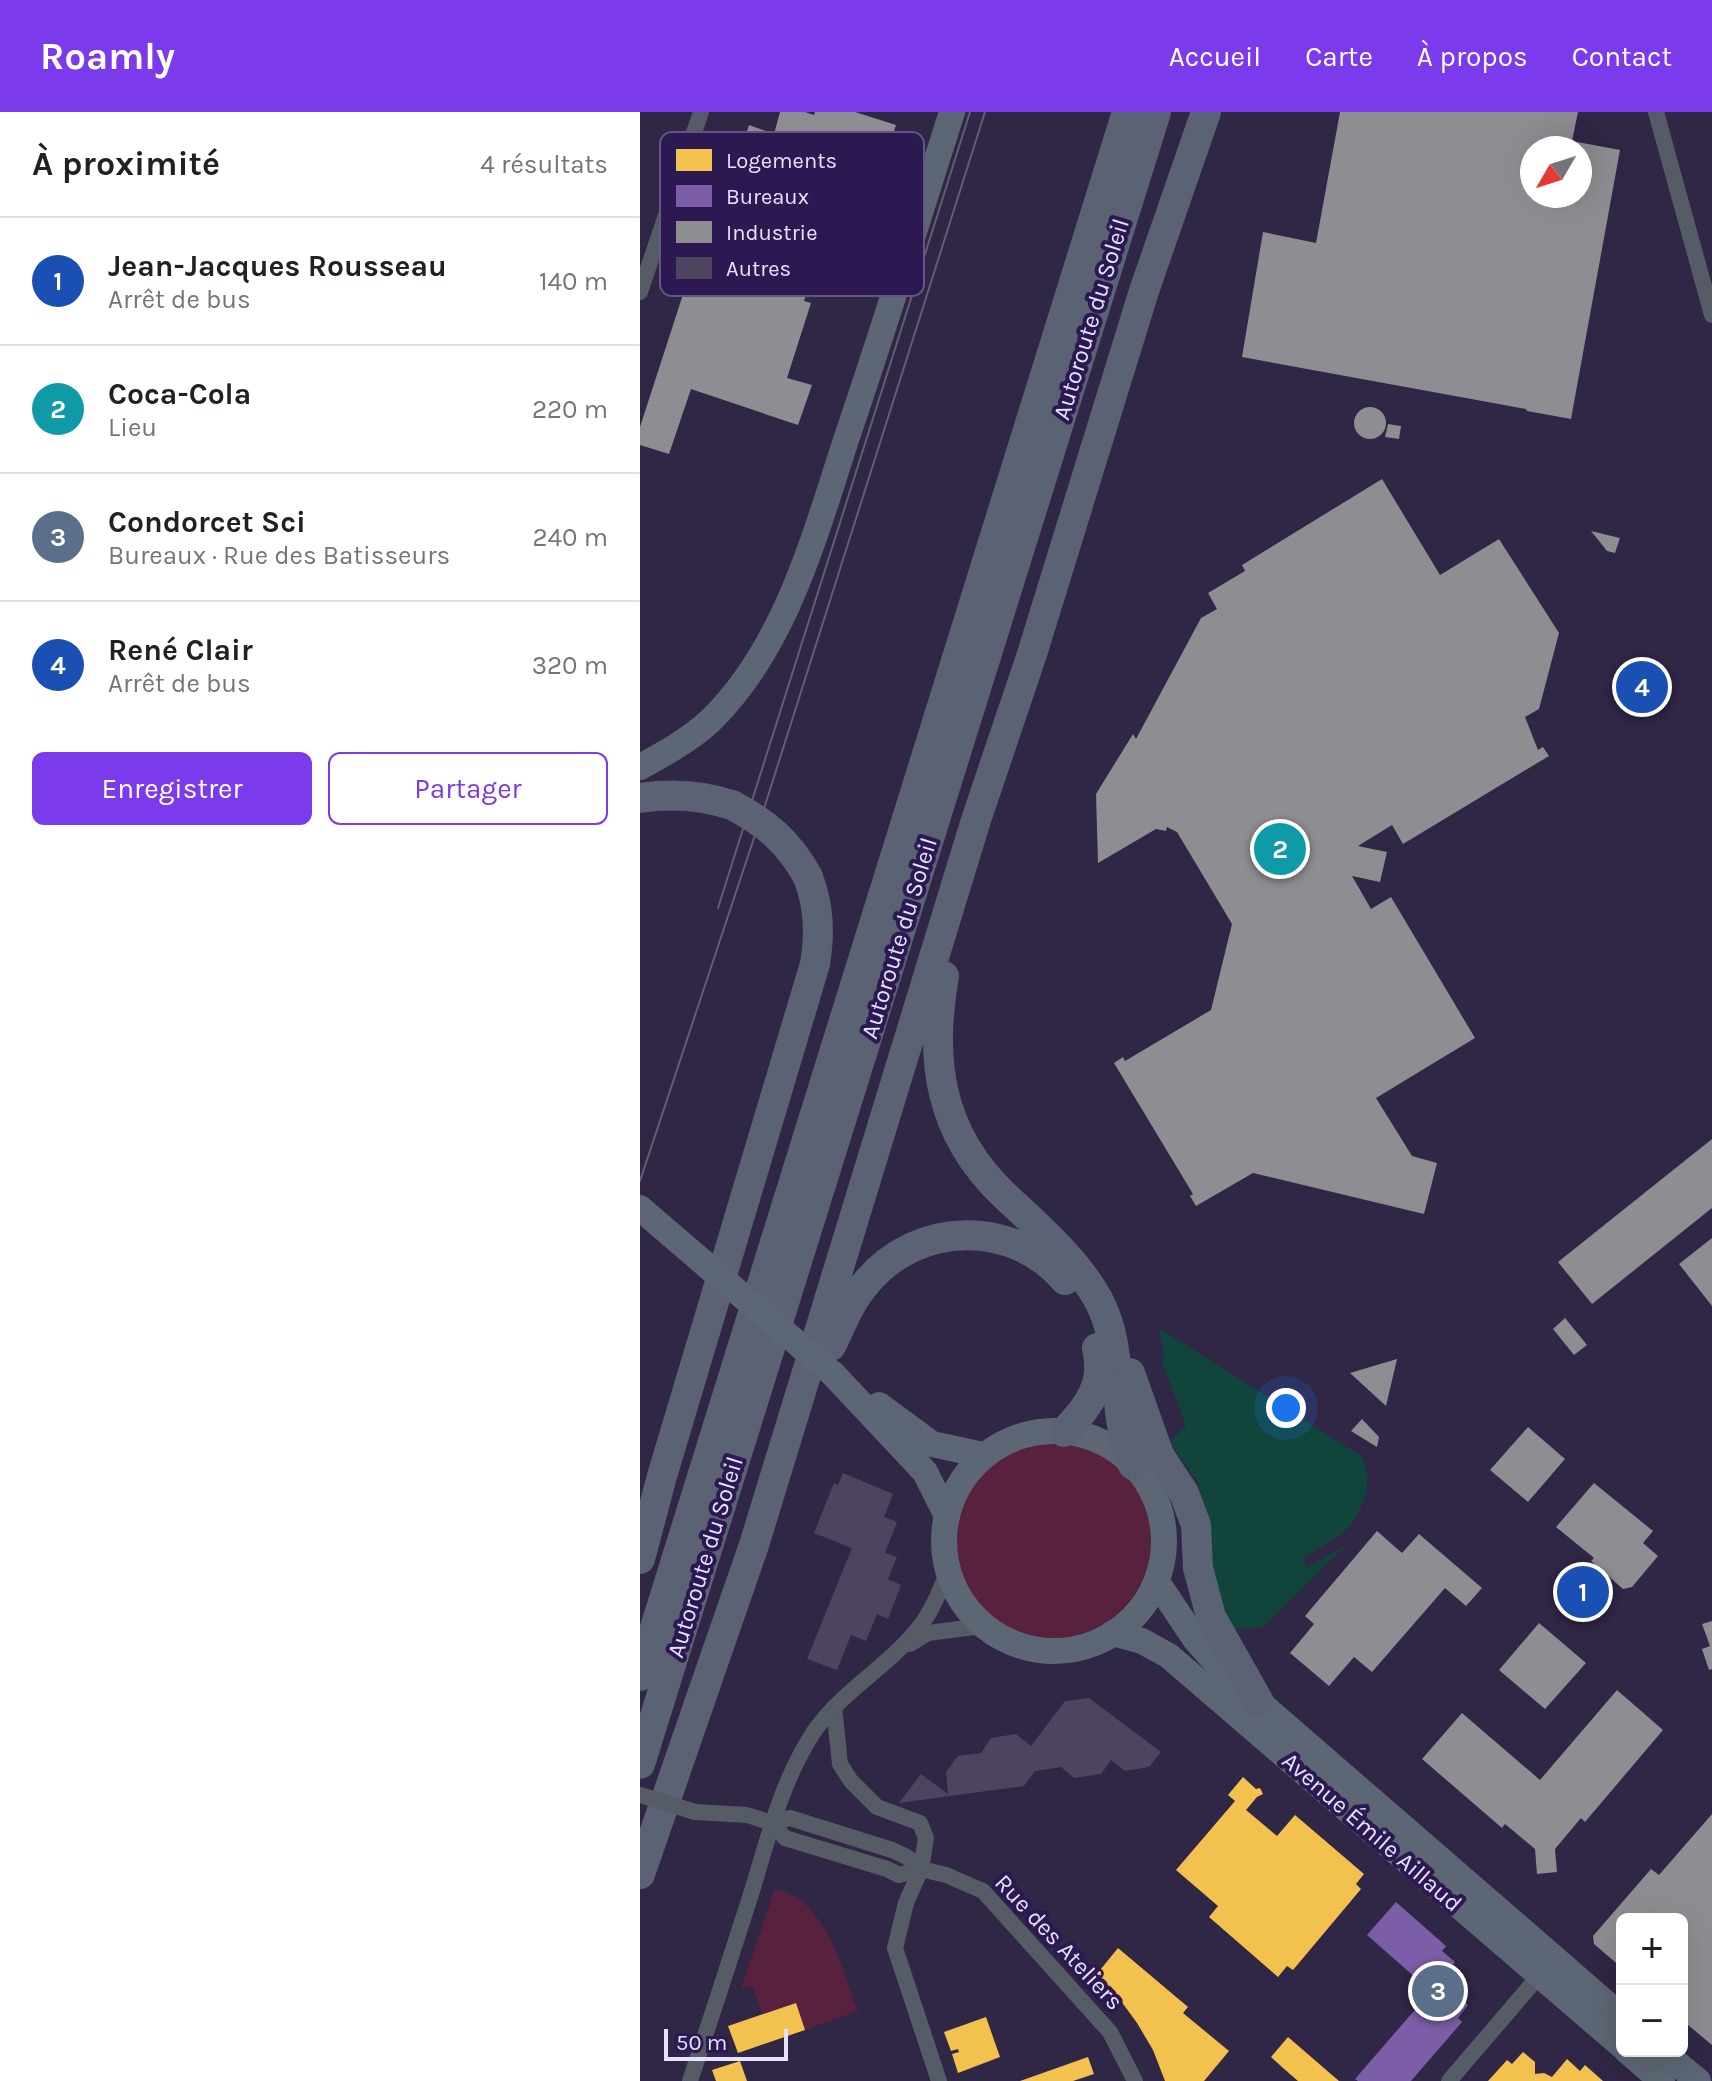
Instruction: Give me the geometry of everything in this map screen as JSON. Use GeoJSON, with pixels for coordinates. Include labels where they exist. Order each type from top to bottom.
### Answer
{"type":"FeatureCollection","features":[{"type":"Feature","properties":{"kind":"highway","name":"Autoroute du Soleil"},"geometry":{"type":"LineString","coordinates":[[640,1676],[1127,112]]}},
{"type":"Feature","properties":{"kind":"highway","name":"Autoroute du Soleil"},"geometry":{"type":"LineString","coordinates":[[640,1764],[1156,112]]}},
{"type":"Feature","properties":{"kind":"highway"},"geometry":{"type":"LineString","coordinates":[[1206,112],[1144,291],[1032,654],[954,923],[937,1022],[939,1075],[954,1126],[975,1162],[1000,1191],[1064,1253],[1090,1287],[1106,1316],[1124,1354],[1141,1411],[1159,1455],[1184,1493],[1196,1525],[1198,1568],[1211,1617],[1259,1702]]}},
{"type":"Feature","properties":{"kind":"highway"},"geometry":{"type":"LineString","coordinates":[[754,1545],[976,820],[1032,654]]}},
{"type":"Feature","properties":{"kind":"highway"},"geometry":{"type":"LineString","coordinates":[[640,798],[662,794],[709,798],[732,805],[775,831],[797,856],[808,877],[816,898],[818,922],[815,964],[640,1559]]}},
{"type":"Feature","properties":{"kind":"highway"},"geometry":{"type":"LineString","coordinates":[[640,1874],[754,1545],[831,1346],[852,1302],[867,1281],[886,1263],[913,1246],[961,1234],[1006,1240],[1036,1254],[1072,1289],[1082,1305],[1094,1337],[1099,1369],[1096,1391],[1090,1403],[1064,1432]]}},
{"type":"Feature","properties":{"kind":"highway"},"geometry":{"type":"LineString","coordinates":[[1106,1316],[1117,1366],[1123,1433],[1133,1465]]}},
{"type":"Feature","properties":{"kind":"main road"},"geometry":{"type":"LineString","coordinates":[[924,199],[952,112]]}},
{"type":"Feature","properties":{"kind":"main road"},"geometry":{"type":"LineString","coordinates":[[640,767],[670,750],[710,720],[737,689],[772,636],[815,536],[893,296]]}},
{"type":"Feature","properties":{"kind":"main road"},"geometry":{"type":"LineString","coordinates":[[640,1208],[833,1374],[932,1444],[983,1455]]}},
{"type":"Feature","properties":{"kind":"main road"},"geometry":{"type":"LineString","coordinates":[[833,1374],[925,1472],[947,1516]]}},
{"type":"Feature","properties":{"kind":"main road"},"geometry":{"type":"LineString","coordinates":[[1036,1432],[1064,1432],[1106,1445],[1133,1465],[1143,1477],[1159,1511],[1163,1535],[1157,1582],[1137,1612],[1113,1633],[1078,1648],[1045,1651],[1005,1639],[982,1626],[959,1597],[948,1572],[944,1547],[947,1516],[957,1489],[983,1455],[1006,1441],[1036,1432]]}},
{"type":"Feature","properties":{"kind":"main road","name":"Avenue Émile Aillaud"},"geometry":{"type":"LineString","coordinates":[[1157,1582],[1195,1639],[1224,1672],[1616,2012]]}},
{"type":"Feature","properties":{"kind":"main road","name":"Avenue Émile Aillaud"},"geometry":{"type":"LineString","coordinates":[[1113,1633],[1142,1641],[1169,1656],[1616,2041]]}},
{"type":"Feature","properties":{"kind":"main road"},"geometry":{"type":"LineString","coordinates":[[1634,2057],[1662,2081]]}},
{"type":"Feature","properties":{"kind":"main road"},"geometry":{"type":"LineString","coordinates":[[1669,2057],[1698,2081]]}},
{"type":"Feature","properties":{"kind":"street"},"geometry":{"type":"LineString","coordinates":[[694,132],[701,112]]}},
{"type":"Feature","properties":{"kind":"street"},"geometry":{"type":"LineString","coordinates":[[1656,112],[1712,315]]}},
{"type":"Feature","properties":{"kind":"street"},"geometry":{"type":"LineString","coordinates":[[640,292],[660,233]]}},
{"type":"Feature","properties":{"kind":"street"},"geometry":{"type":"LineString","coordinates":[[690,2081],[779,1797],[797,1761],[834,1707],[895,1653],[926,1618],[948,1572]]}},
{"type":"Feature","properties":{"kind":"street"},"geometry":{"type":"LineString","coordinates":[[895,1653],[928,1633],[982,1626]]}},
{"type":"Feature","properties":{"kind":"street"},"geometry":{"type":"LineString","coordinates":[[834,1707],[840,1764],[851,1781],[877,1807],[920,1823],[926,1838],[921,1869],[906,1903],[895,1948],[939,2081]]}},
{"type":"Feature","properties":{"kind":"street","name":"Rue des Ateliers"},"geometry":{"type":"LineString","coordinates":[[640,1795],[695,1812],[747,1815],[772,1823],[790,1818],[892,1850],[921,1869],[946,1875],[983,1891],[1110,2032],[1135,2081]]}},
{"type":"Feature","properties":{"kind":"street"},"geometry":{"type":"LineString","coordinates":[[1449,2081],[1539,1976]]}},
{"type":"Feature","properties":{"kind":"shaded area"},"geometry":{"type":"Polygon","coordinates":[[[1159,1328],[1361,1456],[1366,1466],[1364,1498],[1348,1528],[1302,1559],[1307,1567],[1345,1546],[1259,1628],[1232,1629],[1213,1592],[1205,1507],[1198,1483],[1169,1442],[1186,1426],[1162,1362],[1164,1354],[1159,1328]]]}},
{"type":"Feature","properties":{"kind":"shaded area"},"geometry":{"type":"Polygon","coordinates":[[[1052,1440],[1090,1448],[1122,1469],[1143,1501],[1151,1539],[1143,1577],[1122,1609],[1090,1630],[1052,1638],[1014,1630],[982,1609],[961,1577],[953,1539],[961,1501],[982,1469],[1014,1448],[1052,1440]]]}},
{"type":"Feature","properties":{"kind":"shaded area"},"geometry":{"type":"Polygon","coordinates":[[[775,1889],[792,1895],[807,1906],[819,1921],[830,1938],[858,2011],[805,2030],[796,2003],[762,2014],[752,1986],[741,1989],[775,1889]]]}},
{"type":"Feature","properties":{"kind":"building: Logements"},"geometry":{"type":"Polygon","coordinates":[[[1243,1777],[1256,1789],[1260,1788],[1263,1794],[1246,1810],[1277,1836],[1295,1815],[1364,1874],[1356,1884],[1361,1889],[1293,1970],[1287,1966],[1278,1977],[1209,1917],[1218,1906],[1176,1870],[1235,1801],[1228,1795],[1243,1777]]]}},
{"type":"Feature","properties":{"kind":"building: Logements"},"geometry":{"type":"Polygon","coordinates":[[[1118,1948],[1188,2007],[1183,2013],[1229,2051],[1204,2081],[1165,2081],[1153,2050],[1137,2023],[1118,1997],[1096,1975],[1118,1948]]]}},
{"type":"Feature","properties":{"kind":"building: Logements"},"geometry":{"type":"Polygon","coordinates":[[[796,2003],[805,2030],[738,2053],[728,2026],[796,2003]]]}},
{"type":"Feature","properties":{"kind":"building: Logements"},"geometry":{"type":"Polygon","coordinates":[[[986,2017],[1000,2057],[958,2073],[952,2054],[959,2052],[958,2049],[951,2051],[944,2032],[986,2017]]]}},
{"type":"Feature","properties":{"kind":"building: Logements"},"geometry":{"type":"Polygon","coordinates":[[[1288,2037],[1339,2081],[1298,2081],[1271,2057],[1288,2037]]]}},
{"type":"Feature","properties":{"kind":"building: Logements"},"geometry":{"type":"Polygon","coordinates":[[[1523,2052],[1535,2062],[1535,2074],[1544,2073],[1552,2077],[1567,2059],[1580,2071],[1585,2065],[1603,2081],[1488,2081],[1507,2060],[1512,2064],[1523,2052]]]}},
{"type":"Feature","properties":{"kind":"building: Logements"},"geometry":{"type":"Polygon","coordinates":[[[1088,2057],[1094,2074],[1073,2081],[1020,2081],[1088,2057]]]}},
{"type":"Feature","properties":{"kind":"building: Logements"},"geometry":{"type":"Polygon","coordinates":[[[740,2061],[747,2081],[716,2081],[712,2070],[740,2061]]]}},
{"type":"Feature","properties":{"kind":"building: Bureaux"},"geometry":{"type":"Polygon","coordinates":[[[1396,1902],[1446,1946],[1442,1951],[1455,1962],[1440,1980],[1445,1987],[1445,1996],[1457,1995],[1468,2005],[1458,2018],[1462,2022],[1411,2081],[1358,2081],[1355,2079],[1419,2005],[1419,1998],[1409,1999],[1408,1986],[1417,1985],[1417,1979],[1367,1935],[1396,1902]]]}},
{"type":"Feature","properties":{"kind":"building: Industrie"},"geometry":{"type":"Polygon","coordinates":[[[780,112],[814,115],[815,112],[855,112],[896,125],[894,132],[775,132],[780,112]]]}},
{"type":"Feature","properties":{"kind":"building: Industrie"},"geometry":{"type":"Polygon","coordinates":[[[1340,112],[1578,112],[1573,136],[1520,136],[1520,208],[1592,208],[1592,145],[1620,150],[1571,419],[1242,357],[1263,232],[1316,243],[1340,112]]]}},
{"type":"Feature","properties":{"kind":"building: Industrie"},"geometry":{"type":"Polygon","coordinates":[[[749,125],[768,132],[747,132],[749,125]]]}},
{"type":"Feature","properties":{"kind":"building: Industrie"},"geometry":{"type":"Polygon","coordinates":[[[682,296],[806,296],[804,301],[811,303],[787,378],[812,385],[798,425],[691,389],[669,454],[640,445],[640,427],[682,296]]]}},
{"type":"Feature","properties":{"kind":"building: Industrie"},"geometry":{"type":"Polygon","coordinates":[[[1370,407],[1382,411],[1386,423],[1382,435],[1370,439],[1358,435],[1354,423],[1358,411],[1370,407]]]}},
{"type":"Feature","properties":{"kind":"building: Industrie"},"geometry":{"type":"Polygon","coordinates":[[[1388,424],[1401,426],[1399,439],[1385,437],[1388,424]]]}},
{"type":"Feature","properties":{"kind":"building: Industrie"},"geometry":{"type":"Polygon","coordinates":[[[1382,479],[1440,575],[1499,539],[1559,633],[1539,709],[1525,717],[1538,750],[1543,747],[1549,756],[1403,844],[1392,825],[1358,846],[1387,852],[1380,882],[1352,876],[1371,909],[1391,897],[1475,1038],[1376,1098],[1412,1156],[1437,1163],[1424,1214],[1253,1173],[1196,1206],[1190,1196],[1193,1194],[1114,1063],[1123,1057],[1125,1061],[1211,1010],[1232,924],[1177,832],[1167,827],[1166,831],[1156,829],[1098,863],[1096,794],[1133,734],[1136,739],[1201,618],[1217,609],[1208,593],[1245,571],[1242,565],[1382,479]]]}},
{"type":"Feature","properties":{"kind":"building: Industrie"},"geometry":{"type":"Polygon","coordinates":[[[1591,531],[1620,538],[1615,553],[1607,551],[1591,531]]]}},
{"type":"Feature","properties":{"kind":"building: Industrie"},"geometry":{"type":"Polygon","coordinates":[[[1712,1139],[1712,1208],[1592,1304],[1558,1262],[1712,1139]]]}},
{"type":"Feature","properties":{"kind":"building: Industrie"},"geometry":{"type":"Polygon","coordinates":[[[1712,1238],[1712,1306],[1679,1264],[1712,1238]]]}},
{"type":"Feature","properties":{"kind":"building: Industrie"},"geometry":{"type":"Polygon","coordinates":[[[1565,1318],[1587,1345],[1574,1355],[1553,1329],[1565,1318]]]}},
{"type":"Feature","properties":{"kind":"building: Industrie"},"geometry":{"type":"Polygon","coordinates":[[[1397,1359],[1386,1406],[1350,1373],[1397,1359]]]}},
{"type":"Feature","properties":{"kind":"building: Industrie"},"geometry":{"type":"Polygon","coordinates":[[[1362,1419],[1379,1437],[1377,1447],[1351,1431],[1362,1419]]]}},
{"type":"Feature","properties":{"kind":"building: Industrie"},"geometry":{"type":"Polygon","coordinates":[[[1528,1427],[1565,1459],[1528,1502],[1490,1470],[1528,1427]]]}},
{"type":"Feature","properties":{"kind":"building: Industrie"},"geometry":{"type":"Polygon","coordinates":[[[1594,1483],[1653,1531],[1643,1543],[1658,1556],[1632,1587],[1623,1589],[1591,1561],[1594,1558],[1556,1527],[1594,1483]]]}},
{"type":"Feature","properties":{"kind":"building: Industrie"},"geometry":{"type":"Polygon","coordinates":[[[1377,1531],[1402,1553],[1419,1534],[1482,1588],[1466,1606],[1445,1588],[1372,1672],[1354,1657],[1329,1686],[1290,1653],[1314,1624],[1305,1616],[1377,1531]]]}},
{"type":"Feature","properties":{"kind":"building: Industrie"},"geometry":{"type":"Polygon","coordinates":[[[1712,1621],[1712,1669],[1709,1670],[1702,1649],[1710,1646],[1702,1624],[1712,1621]]]}},
{"type":"Feature","properties":{"kind":"building: Industrie"},"geometry":{"type":"Polygon","coordinates":[[[1539,1623],[1586,1663],[1545,1709],[1499,1670],[1539,1623]]]}},
{"type":"Feature","properties":{"kind":"building: Industrie"},"geometry":{"type":"Polygon","coordinates":[[[1617,1690],[1663,1730],[1585,1822],[1581,1818],[1555,1849],[1557,1872],[1537,1874],[1535,1849],[1505,1824],[1502,1828],[1422,1759],[1462,1713],[1540,1780],[1617,1690]]]}},
{"type":"Feature","properties":{"kind":"building: Industrie"},"geometry":{"type":"Polygon","coordinates":[[[1712,1814],[1712,2045],[1688,2025],[1688,1913],[1616,1913],[1616,1963],[1594,1944],[1593,1936],[1651,1869],[1659,1875],[1712,1814]]]}},
{"type":"Feature","properties":{"kind":"building: Autres"},"geometry":{"type":"Polygon","coordinates":[[[843,1473],[893,1494],[884,1517],[897,1522],[885,1553],[897,1557],[888,1579],[901,1585],[888,1619],[877,1614],[866,1641],[851,1635],[837,1670],[807,1659],[852,1548],[814,1533],[834,1483],[838,1485],[843,1473]]]}},
{"type":"Feature","properties":{"kind":"building: Autres"},"geometry":{"type":"Polygon","coordinates":[[[1089,1698],[1161,1752],[1149,1767],[1125,1771],[1111,1760],[1101,1774],[1074,1778],[1061,1767],[1035,1771],[1024,1786],[899,1803],[921,1774],[948,1794],[946,1772],[958,1756],[981,1753],[991,1738],[1016,1734],[1031,1746],[1065,1701],[1089,1698]]]}},
{"type":"Feature","properties":{"kind":"tram line"},"geometry":{"type":"LineString","coordinates":[[924,257],[970,112]]}},
{"type":"Feature","properties":{"kind":"tram line"},"geometry":{"type":"LineString","coordinates":[[640,1181],[767,799],[985,112]]}},
{"type":"Feature","properties":{"kind":"tram line"},"geometry":{"type":"LineString","coordinates":[[718,908],[912,296]]}},
{"type":"Feature","properties":{"kind":"place","name":"René Clair"},"geometry":{"type":"Point","coordinates":[1642,687]}},
{"type":"Feature","properties":{"kind":"place","name":"Coca-Cola"},"geometry":{"type":"Point","coordinates":[1280,849]}},
{"type":"Feature","properties":{"kind":"place","name":"Jean-Jacques Rousseau"},"geometry":{"type":"Point","coordinates":[1583,1592]}},
{"type":"Feature","properties":{"kind":"place","name":"Condorcet Sci"},"geometry":{"type":"Point","coordinates":[1438,1991]}}]}
